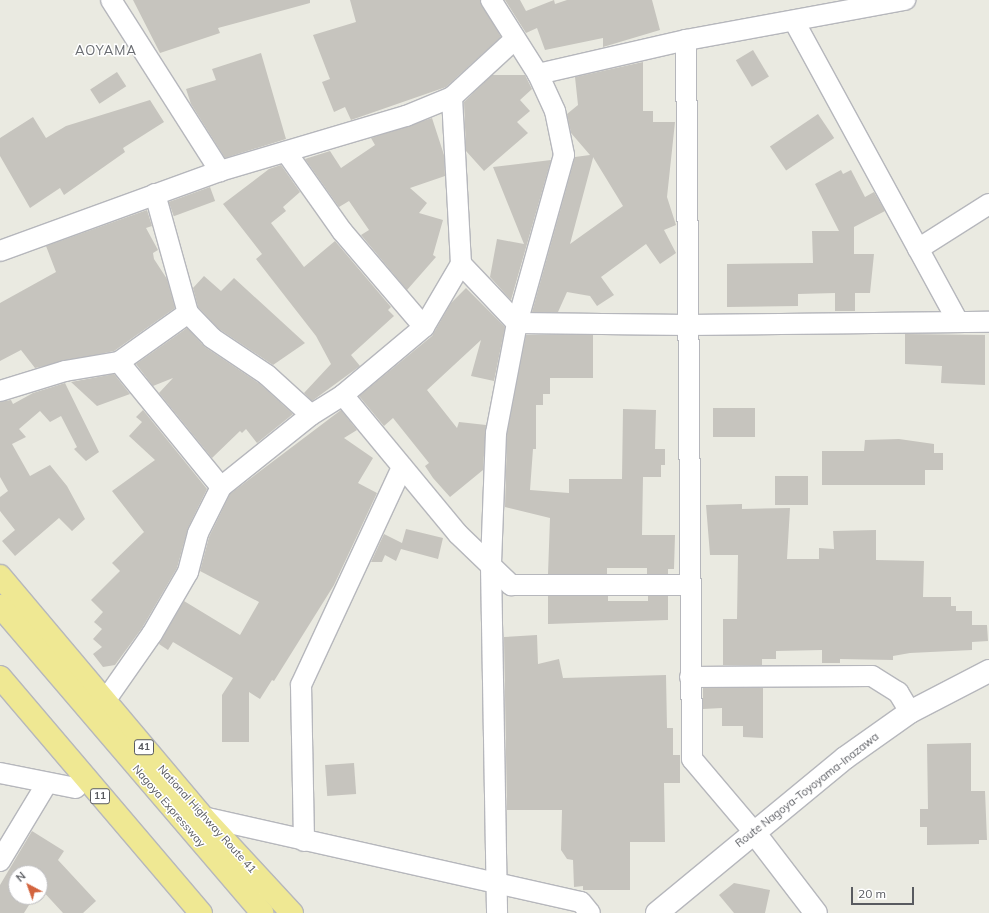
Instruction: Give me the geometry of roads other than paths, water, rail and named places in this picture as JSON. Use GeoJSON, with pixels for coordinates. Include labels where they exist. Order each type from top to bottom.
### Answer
{"type":"FeatureCollection","features":[{"type":"Feature","properties":{"kind":"highway","name":"National Highway Route 41"},"geometry":{"type":"LineString","coordinates":[[0,576],[203,817],[292,913]]}},
{"type":"Feature","properties":{"kind":"highway","name":"Nagoya Expressway"},"geometry":{"type":"LineString","coordinates":[[0,606],[262,913]]}},
{"type":"Feature","properties":{"kind":"highway","name":"11"},"geometry":{"type":"LineString","coordinates":[[0,678],[201,913]]}},
{"type":"Feature","properties":{"kind":"highway"},"geometry":{"type":"LineString","coordinates":[[0,696],[76,788],[186,913]]}},
{"type":"Feature","properties":{"kind":"main road","name":"Route Nagoya-Toyoyama-Inazawa"},"geometry":{"type":"LineString","coordinates":[[657,913],[753,831],[845,758],[910,712],[989,671]]}},
{"type":"Feature","properties":{"kind":"main road"},"geometry":{"type":"LineString","coordinates":[[753,831],[816,913]]}},
{"type":"Feature","properties":{"kind":"street"},"geometry":{"type":"LineString","coordinates":[[111,0],[220,171]]}},
{"type":"Feature","properties":{"kind":"street"},"geometry":{"type":"LineString","coordinates":[[490,0],[514,40],[538,74],[555,111],[564,155],[517,322],[496,433],[491,566],[495,882],[497,913]]}},
{"type":"Feature","properties":{"kind":"street"},"geometry":{"type":"LineString","coordinates":[[538,74],[686,40],[905,0]]}},
{"type":"Feature","properties":{"kind":"street"},"geometry":{"type":"LineString","coordinates":[[794,21],[957,320]]}},
{"type":"Feature","properties":{"kind":"street"},"geometry":{"type":"LineString","coordinates":[[0,251],[220,171],[406,116],[452,97],[514,40]]}},
{"type":"Feature","properties":{"kind":"street"},"geometry":{"type":"LineString","coordinates":[[686,40],[688,585],[692,759],[753,831]]}},
{"type":"Feature","properties":{"kind":"street"},"geometry":{"type":"LineString","coordinates":[[105,701],[152,634],[188,572],[198,533],[221,487],[311,414],[342,396],[424,327],[461,264],[452,97]]}},
{"type":"Feature","properties":{"kind":"street"},"geometry":{"type":"LineString","coordinates":[[286,152],[342,231],[424,327]]}},
{"type":"Feature","properties":{"kind":"street"},"geometry":{"type":"LineString","coordinates":[[155,194],[188,313],[212,338],[267,375],[311,414]]}},
{"type":"Feature","properties":{"kind":"street"},"geometry":{"type":"LineString","coordinates":[[918,249],[989,204]]}},
{"type":"Feature","properties":{"kind":"street"},"geometry":{"type":"LineString","coordinates":[[461,264],[517,322],[688,325],[957,320],[989,322]]}},
{"type":"Feature","properties":{"kind":"street"},"geometry":{"type":"LineString","coordinates":[[0,391],[65,371],[119,362],[188,313]]}},
{"type":"Feature","properties":{"kind":"street"},"geometry":{"type":"LineString","coordinates":[[119,362],[221,487]]}},
{"type":"Feature","properties":{"kind":"street"},"geometry":{"type":"LineString","coordinates":[[342,396],[458,534],[511,585],[688,585]]}},
{"type":"Feature","properties":{"kind":"street"},"geometry":{"type":"LineString","coordinates":[[304,841],[301,685],[402,467]]}},
{"type":"Feature","properties":{"kind":"street"},"geometry":{"type":"LineString","coordinates":[[690,677],[872,676],[898,692],[910,712]]}},
{"type":"Feature","properties":{"kind":"street"},"geometry":{"type":"LineString","coordinates":[[0,773],[76,788]]}},
{"type":"Feature","properties":{"kind":"street"},"geometry":{"type":"LineString","coordinates":[[0,861],[47,783]]}},
{"type":"Feature","properties":{"kind":"street"},"geometry":{"type":"LineString","coordinates":[[203,817],[304,841],[581,902],[590,913]]}},
{"type":"Feature","properties":{"kind":"district","name":"AOYAMA"},"geometry":{"type":"Point","coordinates":[106,50]}}]}
